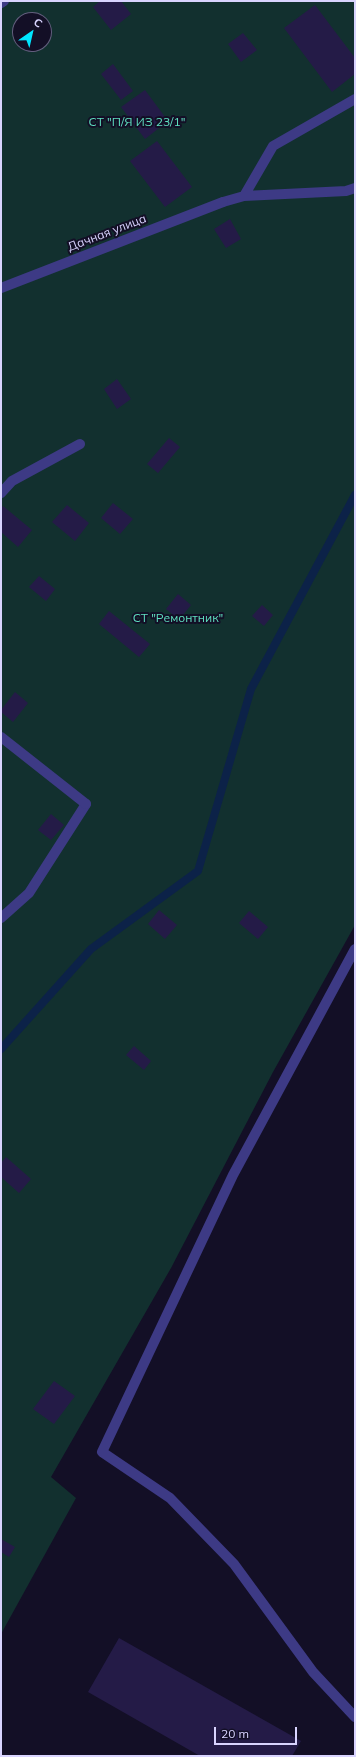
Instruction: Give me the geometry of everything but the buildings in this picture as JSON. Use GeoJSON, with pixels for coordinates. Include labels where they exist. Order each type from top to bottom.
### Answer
{"type":"FeatureCollection","features":[{"type":"Feature","properties":{"kind":"street"},"geometry":{"type":"LineString","coordinates":[[244,196],[273,146],[355,99]]}},
{"type":"Feature","properties":{"kind":"street","name":"Дачная улица"},"geometry":{"type":"LineString","coordinates":[[1,288],[223,202],[244,196],[346,191],[355,188]]}},
{"type":"Feature","properties":{"kind":"street"},"geometry":{"type":"LineString","coordinates":[[1,493],[12,481],[80,444]]}},
{"type":"Feature","properties":{"kind":"street"},"geometry":{"type":"LineString","coordinates":[[1,737],[86,804],[29,893],[1,918]]}},
{"type":"Feature","properties":{"kind":"street"},"geometry":{"type":"LineString","coordinates":[[355,949],[234,1175],[102,1452],[170,1498],[234,1564],[313,1672],[355,1717]]}},
{"type":"Feature","properties":{"kind":"green space","name":"СТ \"Ремонтник\""},"geometry":{"type":"Polygon","coordinates":[[[1,1],[355,1],[355,925],[273,1072],[171,1268],[51,1477],[76,1498],[1,1634],[1,1]]]}},
{"type":"Feature","properties":{"kind":"waterway"},"geometry":{"type":"LineString","coordinates":[[1,1049],[91,949],[198,871],[251,689],[355,495]]}},
{"type":"Feature","properties":{"kind":"park label","name":"СТ \"П/Я ИЗ 23/1\""},"geometry":{"type":"Point","coordinates":[137,122]}}]}
